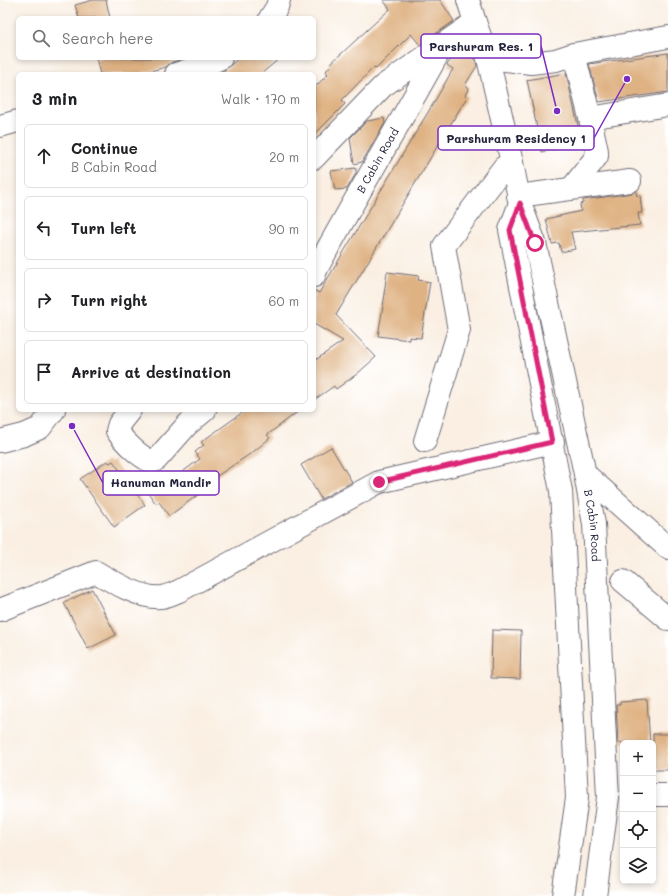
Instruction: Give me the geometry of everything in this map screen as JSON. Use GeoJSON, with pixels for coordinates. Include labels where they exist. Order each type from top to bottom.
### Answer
{"type":"FeatureCollection","features":[{"type":"Feature","properties":{"kind":"street"},"geometry":{"type":"LineString","coordinates":[[271,16],[277,7],[279,0]]}},
{"type":"Feature","properties":{"kind":"street","name":"B Cabin Road"},"geometry":{"type":"LineString","coordinates":[[468,0],[488,58],[519,199],[535,243],[585,474],[594,524],[615,797],[595,896]]}},
{"type":"Feature","properties":{"kind":"street","name":"B Cabin Road"},"geometry":{"type":"LineString","coordinates":[[316,156],[383,86],[475,22]]}},
{"type":"Feature","properties":{"kind":"street"},"geometry":{"type":"LineString","coordinates":[[488,58],[531,63],[556,60],[574,54],[668,37]]}},
{"type":"Feature","properties":{"kind":"street","name":"B Cabin Road"},"geometry":{"type":"LineString","coordinates":[[316,271],[348,211],[409,107],[443,44]]}},
{"type":"Feature","properties":{"kind":"street"},"geometry":{"type":"LineString","coordinates":[[572,188],[596,156],[596,145],[574,54]]}},
{"type":"Feature","properties":{"kind":"street"},"geometry":{"type":"LineString","coordinates":[[182,72],[217,60]]}},
{"type":"Feature","properties":{"kind":"street"},"geometry":{"type":"LineString","coordinates":[[590,118],[668,105]]}},
{"type":"Feature","properties":{"kind":"street"},"geometry":{"type":"LineString","coordinates":[[0,126],[16,122]]}},
{"type":"Feature","properties":{"kind":"street"},"geometry":{"type":"LineString","coordinates":[[425,441],[459,330],[444,246],[504,167],[512,164]]}},
{"type":"Feature","properties":{"kind":"street"},"geometry":{"type":"LineString","coordinates":[[563,896],[577,798],[561,491],[510,230],[519,199],[572,188],[630,181]]}},
{"type":"Feature","properties":{"kind":"street"},"geometry":{"type":"LineString","coordinates":[[0,441],[24,435],[40,428],[52,412]]}},
{"type":"Feature","properties":{"kind":"street"},"geometry":{"type":"LineString","coordinates":[[128,412],[119,424],[117,431],[122,438],[145,458],[152,462],[157,459],[187,425],[203,412]]}},
{"type":"Feature","properties":{"kind":"street"},"geometry":{"type":"LineString","coordinates":[[0,610],[96,572],[113,582],[141,594],[162,597],[179,591],[379,482],[552,442]]}},
{"type":"Feature","properties":{"kind":"street"},"geometry":{"type":"LineString","coordinates":[[585,474],[668,548]]}},
{"type":"Feature","properties":{"kind":"street"},"geometry":{"type":"LineString","coordinates":[[623,581],[668,619]]}},
{"type":"Feature","properties":{"kind":"street"},"geometry":{"type":"LineString","coordinates":[[656,795],[668,795]]}},
{"type":"Feature","properties":{"kind":"street"},"geometry":{"type":"LineString","coordinates":[[577,798],[615,797]]}},
{"type":"Feature","properties":{"kind":"building"},"geometry":{"type":"Polygon","coordinates":[[[93,0],[106,0],[110,16],[78,16],[75,5],[93,0]]]}},
{"type":"Feature","properties":{"kind":"building"},"geometry":{"type":"Polygon","coordinates":[[[383,0],[440,0],[454,21],[420,45],[411,34],[376,69],[374,67],[342,100],[345,104],[316,133],[316,86],[328,74],[326,71],[331,65],[330,64],[390,9],[383,0]]]}},
{"type":"Feature","properties":{"kind":"building"},"geometry":{"type":"Polygon","coordinates":[[[459,48],[475,59],[477,66],[465,85],[469,88],[465,95],[467,97],[336,315],[376,357],[357,374],[336,389],[334,386],[316,399],[316,360],[343,341],[316,325],[316,291],[319,293],[436,99],[453,69],[447,65],[459,48]]]}},
{"type":"Feature","properties":{"kind":"building"},"geometry":{"type":"Polygon","coordinates":[[[668,53],[668,92],[599,102],[589,64],[668,53]]]}},
{"type":"Feature","properties":{"kind":"building"},"geometry":{"type":"Polygon","coordinates":[[[96,60],[180,60],[172,62],[166,67],[146,72],[100,72],[96,60]]]}},
{"type":"Feature","properties":{"kind":"building"},"geometry":{"type":"Polygon","coordinates":[[[237,60],[278,60],[263,72],[222,72],[237,60]]]}},
{"type":"Feature","properties":{"kind":"building"},"geometry":{"type":"Polygon","coordinates":[[[566,73],[582,143],[542,152],[527,80],[566,73]]]}},
{"type":"Feature","properties":{"kind":"building"},"geometry":{"type":"Polygon","coordinates":[[[384,118],[385,123],[362,162],[354,164],[350,138],[367,121],[384,118]]]}},
{"type":"Feature","properties":{"kind":"building"},"geometry":{"type":"Polygon","coordinates":[[[356,168],[356,173],[347,189],[335,190],[331,171],[356,168]]]}},
{"type":"Feature","properties":{"kind":"building"},"geometry":{"type":"Polygon","coordinates":[[[636,191],[637,196],[640,195],[642,213],[638,213],[640,225],[571,232],[575,249],[561,252],[559,243],[552,244],[546,219],[581,211],[580,204],[583,203],[583,200],[632,193],[636,191]]]}},
{"type":"Feature","properties":{"kind":"building"},"geometry":{"type":"Polygon","coordinates":[[[387,272],[419,276],[418,280],[430,282],[421,338],[409,337],[409,340],[378,336],[387,272]]]}},
{"type":"Feature","properties":{"kind":"building"},"geometry":{"type":"Polygon","coordinates":[[[243,412],[297,412],[267,435],[270,438],[253,452],[211,480],[214,483],[169,516],[159,502],[156,504],[147,491],[158,483],[162,487],[200,459],[195,452],[204,445],[201,442],[243,412]]]}},
{"type":"Feature","properties":{"kind":"building"},"geometry":{"type":"Polygon","coordinates":[[[331,447],[352,482],[321,499],[301,465],[331,447]]]}},
{"type":"Feature","properties":{"kind":"building"},"geometry":{"type":"Polygon","coordinates":[[[107,461],[110,463],[113,461],[145,505],[114,527],[80,479],[107,461]]]}},
{"type":"Feature","properties":{"kind":"building"},"geometry":{"type":"Polygon","coordinates":[[[92,589],[116,635],[88,649],[64,603],[92,589]]]}},
{"type":"Feature","properties":{"kind":"building"},"geometry":{"type":"Polygon","coordinates":[[[492,630],[521,631],[520,679],[491,678],[492,630]]]}},
{"type":"Feature","properties":{"kind":"building"},"geometry":{"type":"Polygon","coordinates":[[[647,700],[650,740],[620,740],[620,743],[618,743],[616,705],[620,705],[620,702],[647,700]]]}},
{"type":"Feature","properties":{"kind":"building"},"geometry":{"type":"Polygon","coordinates":[[[653,734],[668,734],[668,770],[656,770],[656,740],[653,740],[653,734]]]}},
{"type":"Feature","properties":{"kind":"place","name":"Parshuram Residency 1"},"geometry":{"type":"Point","coordinates":[627,79]}},
{"type":"Feature","properties":{"kind":"place","name":"Parshuram Res. 1"},"geometry":{"type":"Point","coordinates":[557,111]}},
{"type":"Feature","properties":{"kind":"place","name":"Hanuman Mandir"},"geometry":{"type":"Point","coordinates":[72,426]}},
{"type":"Feature","properties":{"kind":"route"},"geometry":{"type":"LineString","coordinates":[[379,482],[552,442],[510,230],[520,203],[535,243]]}}]}
